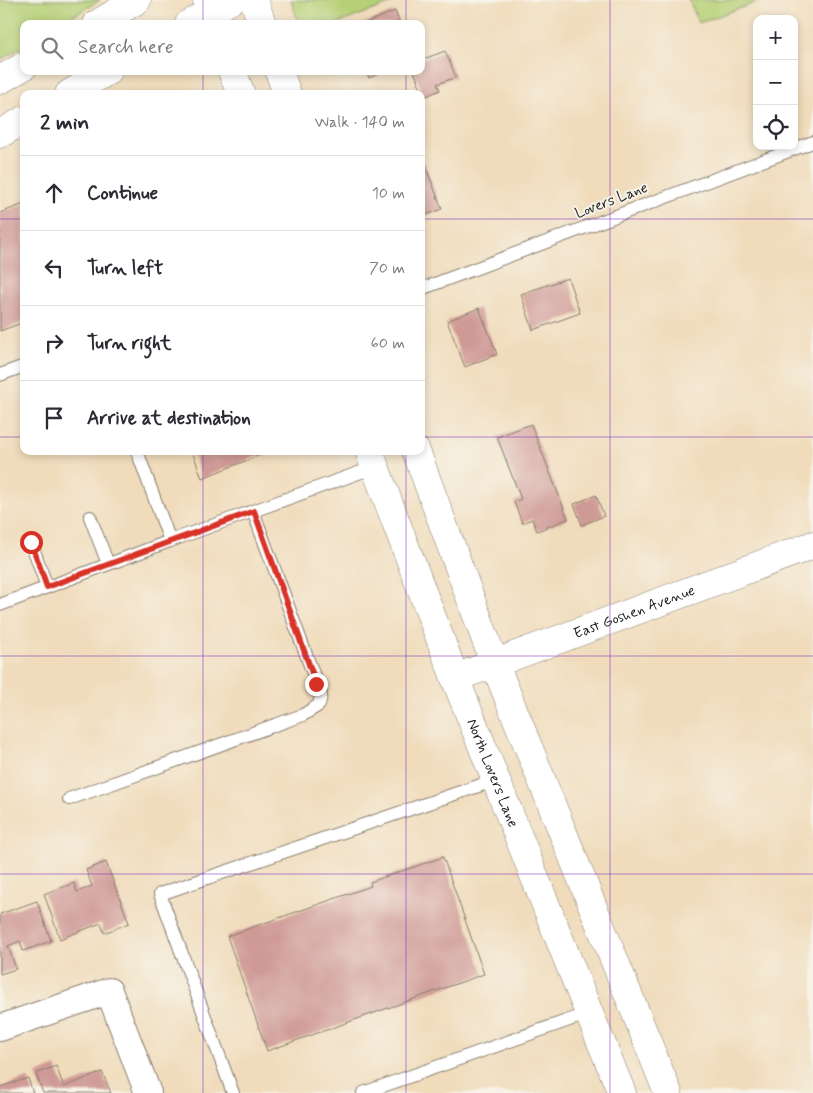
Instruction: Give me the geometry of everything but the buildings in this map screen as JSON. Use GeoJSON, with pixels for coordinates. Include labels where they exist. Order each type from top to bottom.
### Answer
{"type":"FeatureCollection","features":[{"type":"Feature","properties":{"kind":"main road"},"geometry":{"type":"LineString","coordinates":[[104,20],[137,0]]}},
{"type":"Feature","properties":{"kind":"main road"},"geometry":{"type":"LineString","coordinates":[[254,0],[261,20]]}},
{"type":"Feature","properties":{"kind":"main road"},"geometry":{"type":"LineString","coordinates":[[0,80],[20,68]]}},
{"type":"Feature","properties":{"kind":"main road"},"geometry":{"type":"LineString","coordinates":[[77,90],[101,75]]}},
{"type":"Feature","properties":{"kind":"main road"},"geometry":{"type":"LineString","coordinates":[[234,75],[239,90]]}},
{"type":"Feature","properties":{"kind":"main road"},"geometry":{"type":"LineString","coordinates":[[280,75],[286,90]]}},
{"type":"Feature","properties":{"kind":"main road"},"geometry":{"type":"LineString","coordinates":[[0,134],[20,122]]}},
{"type":"Feature","properties":{"kind":"main road"},"geometry":{"type":"LineString","coordinates":[[417,455],[494,662],[668,1093]]}},
{"type":"Feature","properties":{"kind":"main road","name":"North Lovers Lane"},"geometry":{"type":"LineString","coordinates":[[372,459],[455,678],[622,1093]]}},
{"type":"Feature","properties":{"kind":"main road","name":"East Goshen Avenue"},"geometry":{"type":"LineString","coordinates":[[455,678],[813,545]]}},
{"type":"Feature","properties":{"kind":"street"},"geometry":{"type":"LineString","coordinates":[[0,1028],[109,991],[148,1093]]}},
{"type":"Feature","properties":{"kind":"lane","name":"Lovers Lane"},"geometry":{"type":"LineString","coordinates":[[425,288],[813,142]]}},
{"type":"Feature","properties":{"kind":"lane"},"geometry":{"type":"LineString","coordinates":[[0,375],[20,368]]}},
{"type":"Feature","properties":{"kind":"lane"},"geometry":{"type":"LineString","coordinates":[[138,455],[170,541]]}},
{"type":"Feature","properties":{"kind":"lane"},"geometry":{"type":"LineString","coordinates":[[0,605],[254,511],[372,459]]}},
{"type":"Feature","properties":{"kind":"lane"},"geometry":{"type":"LineString","coordinates":[[69,799],[303,715],[319,705],[321,695],[254,511]]}},
{"type":"Feature","properties":{"kind":"lane"},"geometry":{"type":"LineString","coordinates":[[90,517],[108,564]]}},
{"type":"Feature","properties":{"kind":"lane"},"geometry":{"type":"LineString","coordinates":[[31,542],[47,587]]}},
{"type":"Feature","properties":{"kind":"lane"},"geometry":{"type":"LineString","coordinates":[[233,1093],[160,894],[496,780]]}},
{"type":"Feature","properties":{"kind":"lane"},"geometry":{"type":"LineString","coordinates":[[363,1093],[589,1013]]}},
{"type":"Feature","properties":{"kind":"green space"},"geometry":{"type":"Polygon","coordinates":[[[0,0],[100,0],[67,20],[20,20],[20,48],[0,60],[0,0]]]}},
{"type":"Feature","properties":{"kind":"green space"},"geometry":{"type":"Polygon","coordinates":[[[291,0],[400,0],[347,20],[298,20],[291,0]]]}},
{"type":"Feature","properties":{"kind":"green space"},"geometry":{"type":"Polygon","coordinates":[[[689,0],[763,0],[699,23],[689,0]]]}},
{"type":"Feature","properties":{"kind":"route"},"geometry":{"type":"LineString","coordinates":[[31,542],[47,587],[254,511],[316,684]]}}]}
